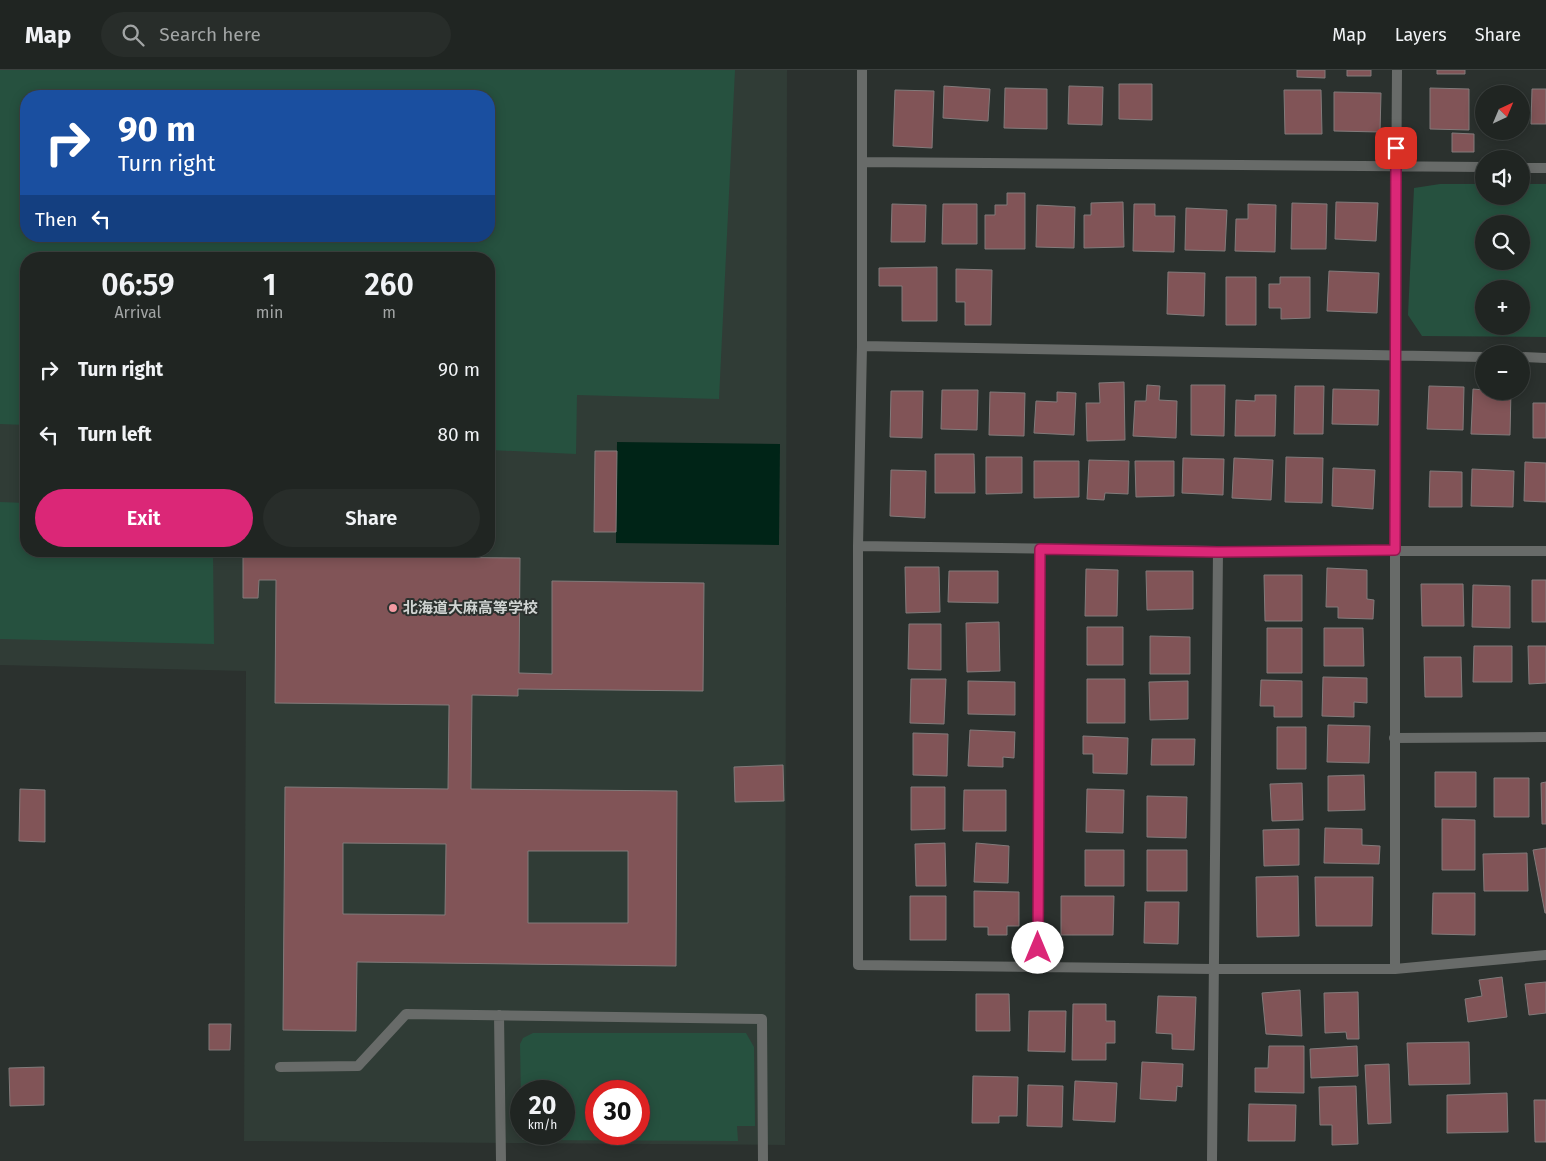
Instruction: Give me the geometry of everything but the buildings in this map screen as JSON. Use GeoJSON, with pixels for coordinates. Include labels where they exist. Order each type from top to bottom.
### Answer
{"type":"FeatureCollection","features":[{"type":"Feature","properties":{"kind":"street"},"geometry":{"type":"LineString","coordinates":[[862,70],[862,346],[858,546],[858,965],[1038,968],[1395,969],[1546,955]]}},
{"type":"Feature","properties":{"kind":"street"},"geometry":{"type":"LineString","coordinates":[[1395,969],[1394,738],[1397,70]]}},
{"type":"Feature","properties":{"kind":"street"},"geometry":{"type":"LineString","coordinates":[[862,162],[1475,168]]}},
{"type":"Feature","properties":{"kind":"street"},"geometry":{"type":"LineString","coordinates":[[1530,168],[1546,168]]}},
{"type":"Feature","properties":{"kind":"street"},"geometry":{"type":"LineString","coordinates":[[862,346],[1475,357]]}},
{"type":"Feature","properties":{"kind":"street"},"geometry":{"type":"LineString","coordinates":[[1530,357],[1546,358]]}},
{"type":"Feature","properties":{"kind":"street"},"geometry":{"type":"LineString","coordinates":[[858,546],[1218,552],[1546,550]]}},
{"type":"Feature","properties":{"kind":"street"},"geometry":{"type":"LineString","coordinates":[[1038,968],[1040,549]]}},
{"type":"Feature","properties":{"kind":"street"},"geometry":{"type":"LineString","coordinates":[[1212,1161],[1218,552]]}},
{"type":"Feature","properties":{"kind":"street"},"geometry":{"type":"LineString","coordinates":[[1394,738],[1546,737]]}},
{"type":"Feature","properties":{"kind":"street"},"geometry":{"type":"LineString","coordinates":[[280,1067],[358,1066],[406,1014],[762,1018],[763,1161]]}},
{"type":"Feature","properties":{"kind":"street"},"geometry":{"type":"LineString","coordinates":[[499,1015],[501,1161]]}},
{"type":"Feature","properties":{"kind":"shaded area","name":"北海道大麻高等学校"},"geometry":{"type":"Polygon","coordinates":[[[0,70],[787,70],[785,1145],[650,1144],[650,1080],[585,1080],[585,1144],[575,1143],[575,1080],[510,1080],[510,1143],[244,1141],[246,671],[0,665],[0,70]]]}},
{"type":"Feature","properties":{"kind":"shaded area"},"geometry":{"type":"Polygon","coordinates":[[[0,70],[735,70],[719,399],[577,395],[576,454],[495,450],[495,252],[20,252],[20,425],[0,424],[0,70]]]}},
{"type":"Feature","properties":{"kind":"shaded area"},"geometry":{"type":"Polygon","coordinates":[[[1440,184],[1475,184],[1475,205],[1530,205],[1530,184],[1546,184],[1546,337],[1422,336],[1408,315],[1414,188],[1440,184]]]}},
{"type":"Feature","properties":{"kind":"shaded area"},"geometry":{"type":"Polygon","coordinates":[[[617,442],[780,444],[779,545],[616,543],[617,442]]]}},
{"type":"Feature","properties":{"kind":"shaded area"},"geometry":{"type":"Polygon","coordinates":[[[0,502],[20,503],[20,557],[213,557],[214,644],[0,639],[0,502]]]}},
{"type":"Feature","properties":{"kind":"shaded area"},"geometry":{"type":"Polygon","coordinates":[[[533,1033],[746,1033],[754,1047],[755,1126],[737,1126],[738,1141],[650,1141],[650,1080],[585,1080],[585,1140],[575,1140],[575,1080],[521,1080],[520,1044],[523,1038],[533,1033]]]}},
{"type":"Feature","properties":{"kind":"place","name":"北海道大麻高等学校"},"geometry":{"type":"Point","coordinates":[393,608]}},
{"type":"Feature","properties":{"kind":"route"},"geometry":{"type":"LineString","coordinates":[[1038,948],[1040,549],[1218,552],[1395,550],[1396,148]]}}]}
